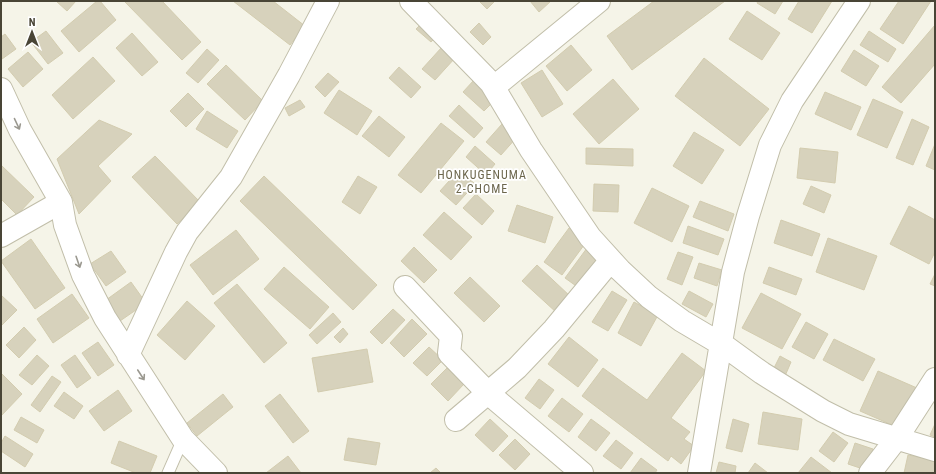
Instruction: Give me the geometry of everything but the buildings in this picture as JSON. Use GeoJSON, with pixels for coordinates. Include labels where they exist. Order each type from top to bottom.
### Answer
{"type":"FeatureCollection","features":[{"type":"Feature","properties":{"kind":"street"},"geometry":{"type":"LineString","coordinates":[[128,355],[176,252],[187,232],[230,177],[289,75],[328,1]]}},
{"type":"Feature","properties":{"kind":"street"},"geometry":{"type":"LineString","coordinates":[[411,1],[477,67],[494,87],[531,150],[590,237],[649,297],[682,321],[721,344],[762,373],[823,411],[849,424],[935,450]]}},
{"type":"Feature","properties":{"kind":"street"},"geometry":{"type":"LineString","coordinates":[[494,87],[599,1]]}},
{"type":"Feature","properties":{"kind":"street"},"geometry":{"type":"LineString","coordinates":[[699,473],[733,272],[748,216],[770,145],[792,101],[859,1]]}},
{"type":"Feature","properties":{"kind":"street"},"geometry":{"type":"LineString","coordinates":[[1,89],[20,130],[61,202],[65,225],[83,275],[105,318],[183,439],[216,473]]}},
{"type":"Feature","properties":{"kind":"street"},"geometry":{"type":"LineString","coordinates":[[1,236],[61,202]]}},
{"type":"Feature","properties":{"kind":"street"},"geometry":{"type":"LineString","coordinates":[[456,420],[517,368],[554,329],[611,260]]}},
{"type":"Feature","properties":{"kind":"street"},"geometry":{"type":"LineString","coordinates":[[405,288],[451,336],[448,353],[488,393],[582,473]]}},
{"type":"Feature","properties":{"kind":"street"},"geometry":{"type":"LineString","coordinates":[[870,473],[897,438],[935,379]]}},
{"type":"Feature","properties":{"kind":"lane"},"geometry":{"type":"LineString","coordinates":[[168,473],[183,439]]}},
{"type":"Feature","properties":{"kind":"district","name":"HONKUGENUMA 2-CHOME"},"geometry":{"type":"Point","coordinates":[482,182]}}]}
